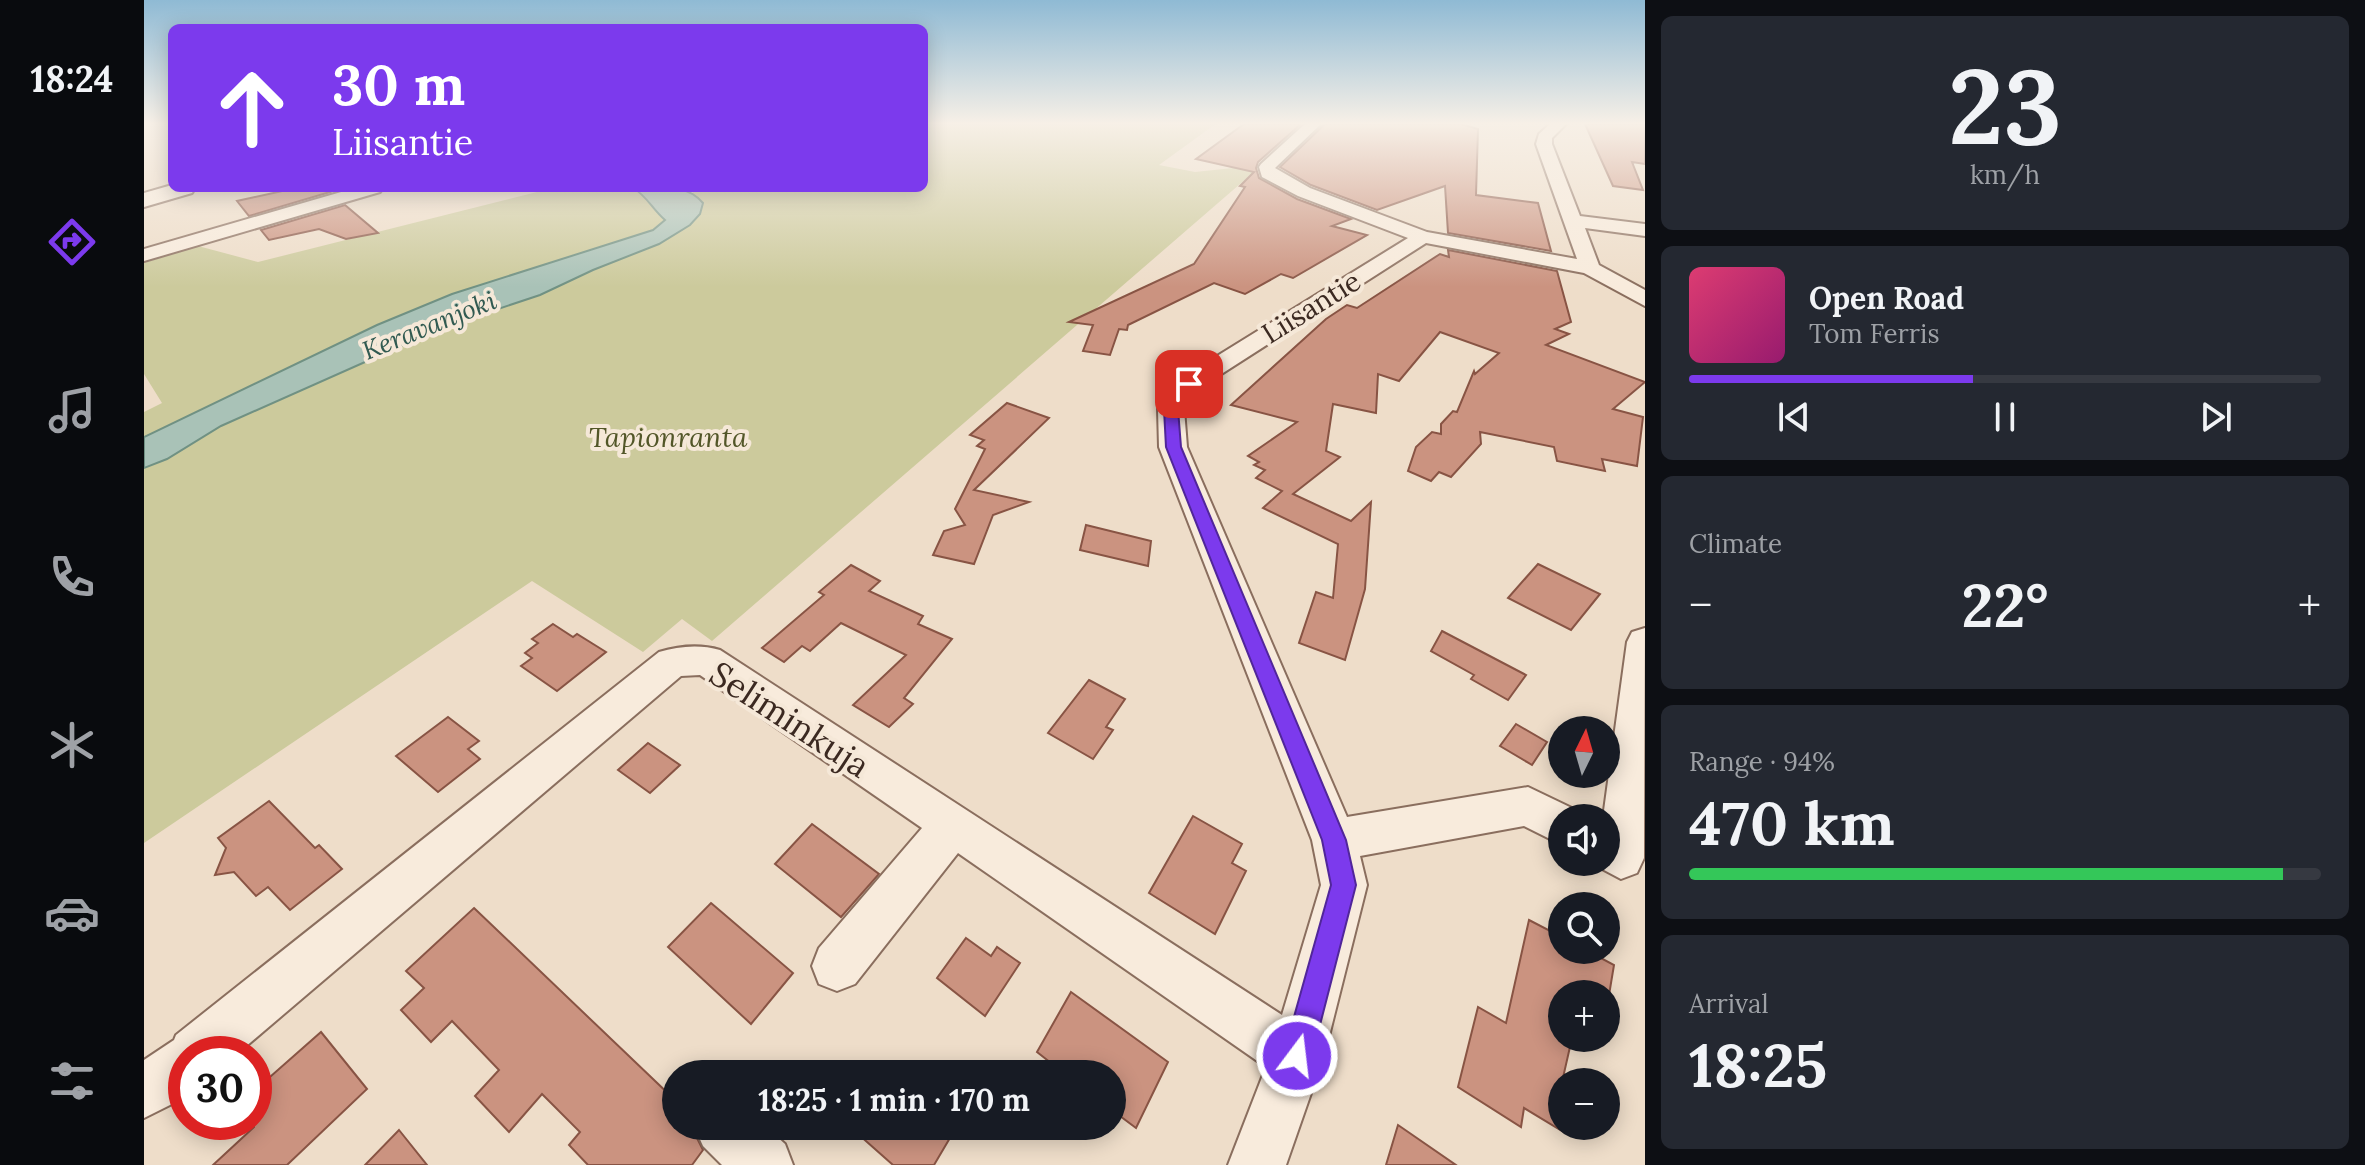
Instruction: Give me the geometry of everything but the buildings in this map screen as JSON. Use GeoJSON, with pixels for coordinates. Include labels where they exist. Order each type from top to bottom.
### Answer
{"type":"FeatureCollection","features":[{"type":"Feature","properties":{"kind":"street"},"geometry":{"type":"LineString","coordinates":[[1276,177],[1304,192],[1423,237],[1590,268],[1645,299]]}},
{"type":"Feature","properties":{"kind":"street"},"geometry":{"type":"LineString","coordinates":[[1556,177],[1590,268]]}},
{"type":"Feature","properties":{"kind":"street"},"geometry":{"type":"LineString","coordinates":[[144,200],[171,192]]}},
{"type":"Feature","properties":{"kind":"street"},"geometry":{"type":"LineString","coordinates":[[144,255],[360,192]]}},
{"type":"Feature","properties":{"kind":"street"},"geometry":{"type":"LineString","coordinates":[[1574,225],[1645,230]]}},
{"type":"Feature","properties":{"kind":"street"},"geometry":{"type":"LineString","coordinates":[[1574,225],[1622,235],[1645,246]]}},
{"type":"Feature","properties":{"kind":"street","name":"Liisantie"},"geometry":{"type":"LineString","coordinates":[[1257,1165],[1297,1056],[1344,885],[1334,840],[1173,447],[1171,409],[1189,384],[1423,237]]}},
{"type":"Feature","properties":{"kind":"street"},"geometry":{"type":"LineString","coordinates":[[1624,859],[1645,642]]}},
{"type":"Feature","properties":{"kind":"street","name":"Seliminkuja"},"geometry":{"type":"LineString","coordinates":[[217,1036],[672,662],[707,660],[1297,1056]]}},
{"type":"Feature","properties":{"kind":"street"},"geometry":{"type":"LineString","coordinates":[[1334,840],[1528,806],[1548,817]]}},
{"type":"Feature","properties":{"kind":"street"},"geometry":{"type":"LineString","coordinates":[[837,966],[953,825]]}},
{"type":"Feature","properties":{"kind":"street"},"geometry":{"type":"LineString","coordinates":[[144,1090],[168,1076]]}},
{"type":"Feature","properties":{"kind":"street"},"geometry":{"type":"LineString","coordinates":[[738,1140],[764,1165]]}},
{"type":"Feature","properties":{"kind":"green space","name":"Tapionranta"},"geometry":{"type":"Polygon","coordinates":[[[928,177],[1248,177],[712,641],[682,619],[643,652],[532,581],[144,843],[144,468],[167,459],[221,426],[401,346],[540,295],[659,244],[693,192],[928,192],[928,177]]]}},
{"type":"Feature","properties":{"kind":"green space"},"geometry":{"type":"Polygon","coordinates":[[[537,192],[639,192],[646,196],[665,220],[653,230],[452,294],[377,325],[144,437],[144,412],[162,403],[144,374],[144,263],[198,246],[258,262],[537,192]]]}},
{"type":"Feature","properties":{"kind":"water","name":"Keravanjoki"},"geometry":{"type":"Polygon","coordinates":[[[638,192],[688,192],[703,203],[700,214],[690,225],[659,244],[540,295],[401,346],[221,426],[167,459],[144,468],[144,437],[377,325],[452,294],[653,230],[665,220],[638,192]]]}},
{"type":"Feature","properties":{"kind":"route"},"geometry":{"type":"LineString","coordinates":[[1189,384],[1171,409],[1173,447],[1334,840],[1344,885],[1297,1056]]}}]}
